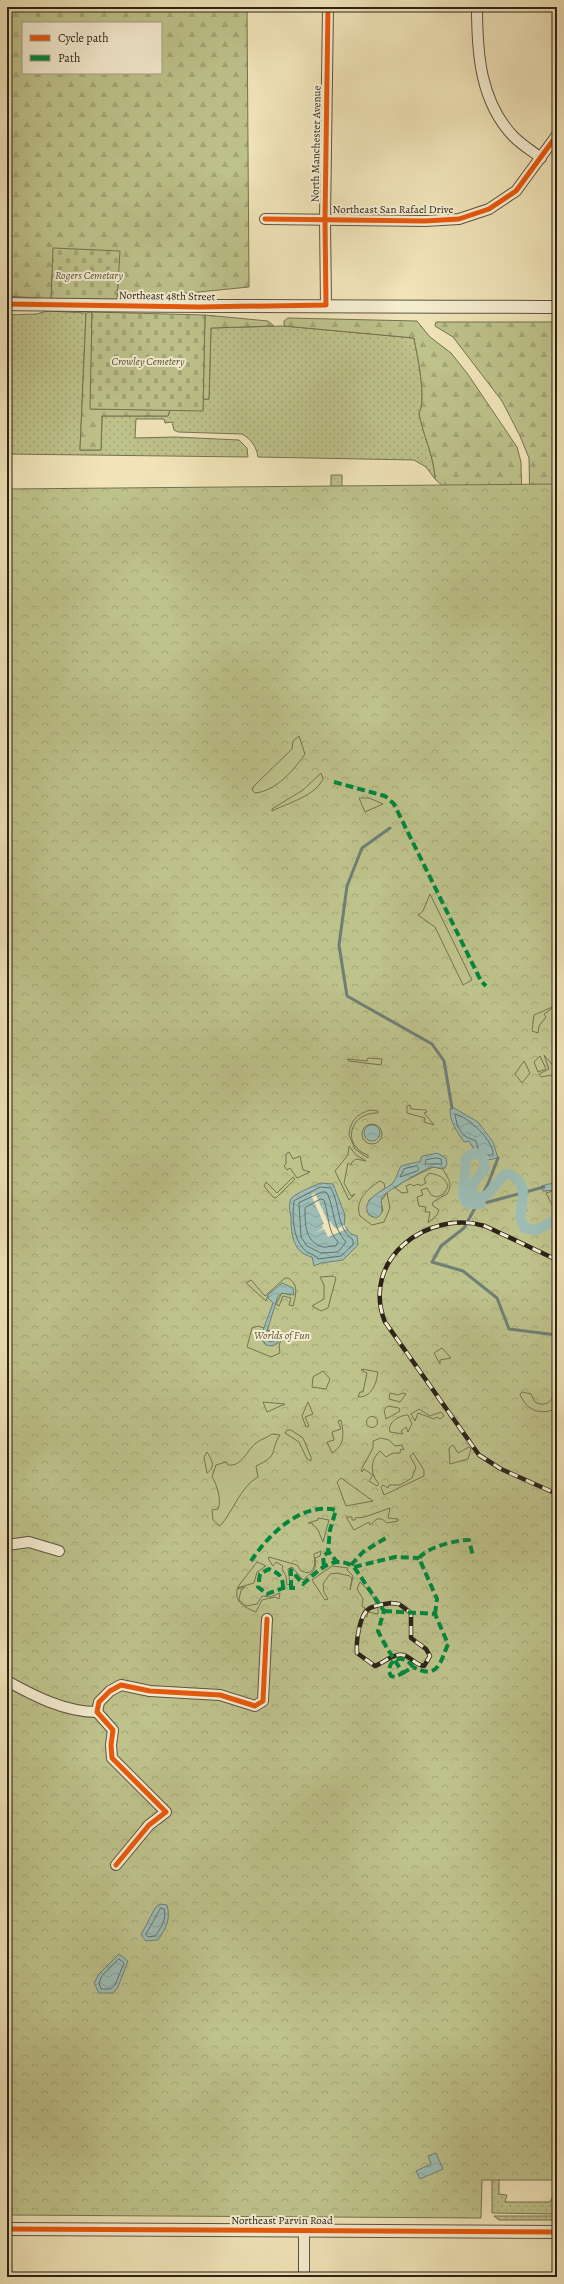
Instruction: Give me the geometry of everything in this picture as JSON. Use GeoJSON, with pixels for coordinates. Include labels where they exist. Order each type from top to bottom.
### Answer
{"type":"FeatureCollection","features":[{"type":"Feature","properties":{"kind":"street","name":"North Manchester Avenue"},"geometry":{"type":"LineString","coordinates":[[326,305],[325,220],[328,7]]}},
{"type":"Feature","properties":{"kind":"street"},"geometry":{"type":"LineString","coordinates":[[477,7],[477,38],[480,62],[492,106],[514,136],[541,158]]}},
{"type":"Feature","properties":{"kind":"street","name":"Northeast San Rafael Drive"},"geometry":{"type":"LineString","coordinates":[[266,219],[425,221],[459,219],[489,209],[516,191],[557,135]]}},
{"type":"Feature","properties":{"kind":"street","name":"Northeast 48th Street"},"geometry":{"type":"LineString","coordinates":[[7,304],[200,307],[326,305],[557,308]]}},
{"type":"Feature","properties":{"kind":"street"},"geometry":{"type":"LineString","coordinates":[[7,1545],[29,1542],[40,1544],[59,1551]]}},
{"type":"Feature","properties":{"kind":"street"},"geometry":{"type":"LineString","coordinates":[[97,1712],[99,1702],[110,1691],[121,1685],[150,1691],[220,1695],[255,1706],[262,1701],[267,1619]]}},
{"type":"Feature","properties":{"kind":"street"},"geometry":{"type":"LineString","coordinates":[[7,1681],[29,1693],[60,1706],[88,1712],[97,1712],[113,1730],[111,1745],[112,1758],[166,1812],[149,1825],[116,1865]]}},
{"type":"Feature","properties":{"kind":"street","name":"Northeast Parvin Road"},"geometry":{"type":"LineString","coordinates":[[7,2229],[557,2232]]}},
{"type":"Feature","properties":{"kind":"street"},"geometry":{"type":"LineString","coordinates":[[304,2230],[304,2277]]}},
{"type":"Feature","properties":{"kind":"green space"},"geometry":{"type":"Polygon","coordinates":[[[7,7],[247,7],[249,287],[117,300],[54,248],[51,299],[7,296],[7,7]]]}},
{"type":"Feature","properties":{"kind":"green space","name":"Rogers Cemetary"},"geometry":{"type":"Polygon","coordinates":[[[53,248],[120,251],[117,300],[51,299],[53,248]]]}},
{"type":"Feature","properties":{"kind":"green space"},"geometry":{"type":"Polygon","coordinates":[[[47,311],[86,313],[80,450],[101,450],[102,416],[168,416],[170,410],[203,410],[203,399],[209,399],[211,328],[284,326],[414,338],[422,388],[419,413],[433,462],[435,479],[426,467],[414,460],[258,457],[253,444],[242,434],[178,432],[174,430],[172,422],[165,423],[164,419],[136,419],[135,438],[175,437],[239,440],[247,448],[248,457],[7,454],[7,315],[37,314],[47,311]]]}},
{"type":"Feature","properties":{"kind":"green space"},"geometry":{"type":"Polygon","coordinates":[[[92,312],[91,409],[170,410],[168,416],[102,416],[101,450],[80,450],[86,313],[92,312]]]}},
{"type":"Feature","properties":{"kind":"green space","name":"Crowley Cemetery"},"geometry":{"type":"Polygon","coordinates":[[[92,312],[205,315],[203,411],[90,409],[92,312]]]}},
{"type":"Feature","properties":{"kind":"green space"},"geometry":{"type":"Polygon","coordinates":[[[205,315],[268,321],[274,326],[211,328],[209,399],[203,399],[205,315]]]}},
{"type":"Feature","properties":{"kind":"green space"},"geometry":{"type":"Polygon","coordinates":[[[288,318],[417,321],[430,337],[451,353],[467,373],[517,447],[521,462],[522,505],[448,491],[435,479],[433,462],[419,413],[422,388],[414,338],[284,326],[284,321],[288,318]]]}},
{"type":"Feature","properties":{"kind":"green space"},"geometry":{"type":"Polygon","coordinates":[[[436,322],[557,322],[557,509],[530,507],[529,458],[520,436],[502,401],[453,337],[435,326],[436,322]]]}},
{"type":"Feature","properties":{"kind":"green space"},"geometry":{"type":"Polygon","coordinates":[[[331,475],[342,475],[342,493],[331,492],[331,475]]]}},
{"type":"Feature","properties":{"kind":"green space","name":"Worlds of Fun"},"geometry":{"type":"Polygon","coordinates":[[[557,484],[557,2180],[482,2180],[481,2218],[7,2215],[7,489],[557,484]]]}},
{"type":"Feature","properties":{"kind":"green space"},"geometry":{"type":"Polygon","coordinates":[[[299,736],[305,754],[301,760],[284,779],[270,788],[255,793],[252,790],[254,786],[292,749],[293,741],[299,736]]]}},
{"type":"Feature","properties":{"kind":"green space"},"geometry":{"type":"Polygon","coordinates":[[[321,773],[323,779],[314,790],[272,811],[272,809],[303,790],[321,773]]]}},
{"type":"Feature","properties":{"kind":"green space"},"geometry":{"type":"Polygon","coordinates":[[[359,798],[369,798],[383,804],[365,812],[359,798]]]}},
{"type":"Feature","properties":{"kind":"green space"},"geometry":{"type":"Polygon","coordinates":[[[430,894],[472,980],[463,985],[435,927],[418,915],[423,911],[430,894]]]}},
{"type":"Feature","properties":{"kind":"green space"},"geometry":{"type":"Polygon","coordinates":[[[557,1005],[544,1014],[546,1017],[539,1026],[538,1033],[532,1031],[534,1015],[557,1005]]]}},
{"type":"Feature","properties":{"kind":"green space"},"geometry":{"type":"Polygon","coordinates":[[[544,1055],[557,1070],[557,1074],[541,1077],[539,1074],[549,1069],[544,1055]]]}},
{"type":"Feature","properties":{"kind":"green space"},"geometry":{"type":"Polygon","coordinates":[[[540,1056],[546,1069],[538,1072],[534,1062],[540,1056]]]}},
{"type":"Feature","properties":{"kind":"green space"},"geometry":{"type":"Polygon","coordinates":[[[368,1058],[382,1059],[381,1065],[349,1061],[347,1059],[367,1061],[368,1058]]]}},
{"type":"Feature","properties":{"kind":"green space"},"geometry":{"type":"Polygon","coordinates":[[[524,1061],[530,1073],[522,1083],[515,1074],[524,1061]]]}},
{"type":"Feature","properties":{"kind":"green space"},"geometry":{"type":"Polygon","coordinates":[[[410,1105],[411,1109],[426,1110],[427,1112],[424,1113],[434,1125],[424,1122],[425,1118],[407,1113],[407,1106],[410,1105]]]}},
{"type":"Feature","properties":{"kind":"green space"},"geometry":{"type":"Polygon","coordinates":[[[370,1110],[378,1111],[378,1113],[368,1114],[360,1118],[355,1123],[352,1130],[354,1144],[359,1151],[368,1155],[368,1158],[355,1149],[349,1135],[351,1126],[355,1119],[361,1114],[370,1110]]]}},
{"type":"Feature","properties":{"kind":"green space"},"geometry":{"type":"Polygon","coordinates":[[[372,1124],[379,1127],[382,1134],[379,1141],[372,1144],[365,1141],[362,1134],[365,1127],[372,1124]]]}},
{"type":"Feature","properties":{"kind":"green space"},"geometry":{"type":"Polygon","coordinates":[[[349,1146],[356,1155],[366,1161],[356,1159],[351,1165],[348,1163],[344,1183],[351,1196],[355,1194],[349,1200],[335,1171],[348,1155],[349,1146]]]}},
{"type":"Feature","properties":{"kind":"green space"},"geometry":{"type":"Polygon","coordinates":[[[289,1152],[293,1159],[300,1156],[303,1170],[310,1172],[297,1178],[290,1168],[287,1170],[284,1166],[286,1164],[286,1154],[289,1152]]]}},
{"type":"Feature","properties":{"kind":"green space"},"geometry":{"type":"Polygon","coordinates":[[[433,1167],[443,1169],[449,1181],[450,1187],[447,1194],[433,1202],[432,1205],[439,1210],[437,1215],[428,1223],[430,1212],[425,1212],[426,1207],[419,1206],[417,1197],[423,1195],[421,1190],[427,1188],[431,1195],[437,1197],[444,1194],[448,1186],[445,1180],[438,1175],[429,1173],[424,1179],[426,1183],[420,1186],[419,1184],[413,1186],[411,1184],[406,1186],[408,1192],[402,1193],[395,1188],[403,1182],[433,1167]]]}},
{"type":"Feature","properties":{"kind":"green space"},"geometry":{"type":"Polygon","coordinates":[[[293,1177],[295,1179],[276,1198],[273,1197],[264,1186],[266,1182],[277,1193],[293,1177]]]}},
{"type":"Feature","properties":{"kind":"green space"},"geometry":{"type":"Polygon","coordinates":[[[380,1181],[384,1183],[385,1188],[369,1200],[367,1212],[372,1217],[383,1211],[381,1201],[387,1193],[390,1208],[384,1222],[372,1225],[360,1216],[359,1205],[367,1191],[380,1181]]]}},
{"type":"Feature","properties":{"kind":"green space"},"geometry":{"type":"Polygon","coordinates":[[[557,1190],[555,1200],[557,1215],[546,1193],[557,1190]]]}},
{"type":"Feature","properties":{"kind":"green space"},"geometry":{"type":"Polygon","coordinates":[[[333,1276],[336,1278],[328,1308],[321,1311],[312,1306],[324,1299],[324,1285],[320,1277],[333,1276]]]}},
{"type":"Feature","properties":{"kind":"green space"},"geometry":{"type":"Polygon","coordinates":[[[285,1278],[288,1278],[294,1283],[296,1290],[293,1306],[289,1305],[291,1298],[283,1296],[279,1306],[276,1304],[282,1293],[291,1295],[282,1284],[268,1295],[266,1301],[246,1283],[251,1280],[265,1296],[285,1278]]]}},
{"type":"Feature","properties":{"kind":"green space"},"geometry":{"type":"Polygon","coordinates":[[[258,1326],[264,1328],[261,1339],[266,1345],[278,1341],[268,1342],[268,1330],[271,1331],[269,1337],[278,1340],[280,1334],[282,1335],[279,1346],[280,1353],[271,1357],[247,1347],[252,1328],[258,1326]]]}},
{"type":"Feature","properties":{"kind":"green space"},"geometry":{"type":"Polygon","coordinates":[[[442,1348],[451,1358],[440,1360],[440,1364],[434,1353],[442,1348]]]}},
{"type":"Feature","properties":{"kind":"green space"},"geometry":{"type":"Polygon","coordinates":[[[361,1370],[378,1372],[373,1389],[367,1395],[358,1397],[360,1392],[363,1392],[367,1373],[361,1370]]]}},
{"type":"Feature","properties":{"kind":"green space"},"geometry":{"type":"Polygon","coordinates":[[[323,1371],[330,1379],[326,1389],[312,1387],[313,1377],[323,1371]]]}},
{"type":"Feature","properties":{"kind":"green space"},"geometry":{"type":"Polygon","coordinates":[[[522,1392],[531,1394],[535,1402],[541,1404],[549,1402],[554,1394],[557,1394],[557,1408],[546,1412],[540,1412],[530,1408],[520,1394],[522,1392]]]}},
{"type":"Feature","properties":{"kind":"green space"},"geometry":{"type":"Polygon","coordinates":[[[390,1393],[398,1395],[403,1393],[406,1394],[400,1402],[389,1399],[390,1393]]]}},
{"type":"Feature","properties":{"kind":"green space"},"geometry":{"type":"Polygon","coordinates":[[[263,1402],[285,1404],[267,1412],[263,1402]]]}},
{"type":"Feature","properties":{"kind":"green space"},"geometry":{"type":"Polygon","coordinates":[[[308,1402],[313,1414],[305,1417],[309,1426],[306,1427],[302,1416],[308,1402]]]}},
{"type":"Feature","properties":{"kind":"green space"},"geometry":{"type":"Polygon","coordinates":[[[388,1406],[399,1408],[400,1411],[386,1419],[384,1410],[388,1406]]]}},
{"type":"Feature","properties":{"kind":"green space"},"geometry":{"type":"Polygon","coordinates":[[[419,1409],[430,1416],[441,1412],[444,1416],[440,1419],[437,1417],[434,1419],[418,1413],[415,1421],[411,1414],[419,1409]]]}},
{"type":"Feature","properties":{"kind":"green space"},"geometry":{"type":"Polygon","coordinates":[[[408,1415],[412,1424],[408,1432],[406,1427],[401,1431],[403,1434],[390,1432],[390,1426],[394,1420],[401,1416],[408,1415]]]}},
{"type":"Feature","properties":{"kind":"green space"},"geometry":{"type":"Polygon","coordinates":[[[372,1416],[376,1418],[378,1422],[376,1426],[372,1428],[368,1426],[366,1422],[368,1418],[372,1416]]]}},
{"type":"Feature","properties":{"kind":"green space"},"geometry":{"type":"Polygon","coordinates":[[[341,1420],[343,1434],[341,1443],[332,1453],[327,1442],[334,1440],[332,1432],[341,1429],[338,1421],[341,1420]]]}},
{"type":"Feature","properties":{"kind":"green space"},"geometry":{"type":"Polygon","coordinates":[[[287,1430],[291,1430],[303,1438],[311,1457],[311,1461],[307,1459],[299,1442],[285,1433],[287,1430]]]}},
{"type":"Feature","properties":{"kind":"green space"},"geometry":{"type":"Polygon","coordinates":[[[272,1434],[280,1435],[273,1453],[268,1459],[256,1466],[258,1477],[241,1493],[220,1526],[213,1520],[212,1510],[218,1509],[219,1506],[217,1488],[212,1477],[216,1465],[226,1462],[228,1465],[237,1464],[244,1458],[252,1446],[272,1434]]]}},
{"type":"Feature","properties":{"kind":"green space"},"geometry":{"type":"Polygon","coordinates":[[[381,1438],[389,1440],[395,1446],[402,1445],[404,1450],[401,1449],[400,1453],[393,1453],[386,1457],[380,1451],[374,1459],[372,1467],[374,1476],[379,1484],[377,1486],[369,1481],[373,1475],[364,1469],[362,1472],[361,1470],[373,1448],[373,1441],[381,1438]]]}},
{"type":"Feature","properties":{"kind":"green space"},"geometry":{"type":"Polygon","coordinates":[[[453,1445],[458,1453],[469,1447],[471,1449],[468,1459],[450,1464],[449,1448],[453,1445]]]}},
{"type":"Feature","properties":{"kind":"green space"},"geometry":{"type":"Polygon","coordinates":[[[207,1452],[212,1461],[212,1468],[207,1473],[204,1457],[207,1452]]]}},
{"type":"Feature","properties":{"kind":"green space"},"geometry":{"type":"Polygon","coordinates":[[[413,1453],[424,1470],[424,1476],[384,1495],[381,1487],[383,1485],[388,1488],[389,1485],[400,1485],[412,1478],[416,1467],[410,1456],[413,1453]]]}},
{"type":"Feature","properties":{"kind":"green space"},"geometry":{"type":"Polygon","coordinates":[[[341,1478],[373,1501],[346,1506],[337,1482],[341,1478]]]}},
{"type":"Feature","properties":{"kind":"green space"},"geometry":{"type":"Polygon","coordinates":[[[390,1508],[388,1518],[398,1519],[398,1521],[387,1523],[382,1519],[377,1519],[370,1525],[369,1522],[354,1530],[346,1517],[352,1517],[352,1520],[355,1520],[355,1518],[365,1517],[390,1508]]]}},
{"type":"Feature","properties":{"kind":"green space"},"geometry":{"type":"Polygon","coordinates":[[[318,1518],[329,1520],[323,1542],[318,1530],[312,1523],[308,1523],[318,1520],[318,1518]]]}},
{"type":"Feature","properties":{"kind":"green space"},"geometry":{"type":"Polygon","coordinates":[[[321,1551],[320,1556],[315,1558],[315,1568],[303,1580],[292,1567],[288,1569],[290,1584],[287,1585],[286,1576],[282,1569],[283,1566],[276,1562],[273,1566],[268,1558],[269,1557],[297,1565],[301,1571],[308,1573],[314,1567],[314,1554],[321,1551]]]}},
{"type":"Feature","properties":{"kind":"green space"},"geometry":{"type":"Polygon","coordinates":[[[257,1562],[266,1566],[257,1572],[254,1583],[237,1588],[257,1562]]]}},
{"type":"Feature","properties":{"kind":"green space"},"geometry":{"type":"Polygon","coordinates":[[[332,1566],[348,1568],[347,1570],[353,1576],[350,1590],[352,1579],[350,1576],[337,1573],[330,1574],[323,1584],[324,1592],[328,1599],[325,1600],[312,1580],[332,1566]]]}},
{"type":"Feature","properties":{"kind":"green space"},"geometry":{"type":"Polygon","coordinates":[[[360,1582],[375,1601],[378,1614],[368,1612],[367,1617],[361,1616],[365,1608],[362,1606],[363,1599],[357,1589],[360,1582]]]}},
{"type":"Feature","properties":{"kind":"green space"},"geometry":{"type":"Polygon","coordinates":[[[245,1587],[241,1590],[239,1600],[246,1606],[257,1604],[262,1596],[270,1597],[280,1593],[279,1599],[275,1597],[262,1600],[256,1612],[241,1604],[237,1598],[237,1589],[245,1587]]]}},
{"type":"Feature","properties":{"kind":"green space"},"geometry":{"type":"Polygon","coordinates":[[[499,2160],[499,2194],[507,2195],[505,2202],[550,2202],[553,2196],[557,2195],[557,2214],[492,2213],[492,2162],[499,2160]]]}},
{"type":"Feature","properties":{"kind":"green space"},"geometry":{"type":"Polygon","coordinates":[[[494,2216],[557,2216],[557,2220],[499,2220],[494,2216]]]}},
{"type":"Feature","properties":{"kind":"water"},"geometry":{"type":"Polygon","coordinates":[[[454,1108],[478,1122],[493,1142],[498,1158],[488,1160],[470,1154],[469,1152],[475,1151],[469,1141],[464,1142],[453,1123],[450,1109],[454,1108]]]}},
{"type":"Feature","properties":{"kind":"water"},"geometry":{"type":"Polygon","coordinates":[[[372,1125],[378,1127],[380,1133],[378,1139],[372,1141],[366,1139],[364,1133],[366,1127],[372,1125]]]}},
{"type":"Feature","properties":{"kind":"water"},"geometry":{"type":"Polygon","coordinates":[[[437,1153],[446,1158],[447,1164],[445,1168],[432,1167],[415,1175],[383,1196],[381,1202],[382,1211],[379,1216],[376,1218],[369,1215],[367,1204],[374,1196],[393,1183],[401,1166],[421,1161],[421,1157],[423,1156],[437,1153]]]}},
{"type":"Feature","properties":{"kind":"water"},"geometry":{"type":"Polygon","coordinates":[[[557,1182],[557,1190],[543,1191],[541,1186],[557,1182]]]}},
{"type":"Feature","properties":{"kind":"water"},"geometry":{"type":"Polygon","coordinates":[[[321,1183],[333,1184],[345,1215],[344,1226],[351,1234],[357,1236],[358,1245],[343,1260],[321,1263],[314,1266],[312,1257],[301,1251],[294,1242],[290,1203],[291,1199],[296,1195],[321,1183]]]}},
{"type":"Feature","properties":{"kind":"water"},"geometry":{"type":"Polygon","coordinates":[[[282,1283],[293,1288],[294,1295],[282,1293],[278,1296],[267,1331],[267,1340],[270,1342],[278,1340],[278,1343],[273,1346],[266,1345],[261,1336],[273,1303],[268,1298],[268,1295],[282,1283]]]}},
{"type":"Feature","properties":{"kind":"water"},"geometry":{"type":"Polygon","coordinates":[[[160,1904],[167,1905],[167,1923],[158,1940],[146,1941],[141,1935],[155,1908],[160,1904]]]}},
{"type":"Feature","properties":{"kind":"water"},"geometry":{"type":"Polygon","coordinates":[[[119,1954],[128,1961],[118,1987],[113,1993],[99,1993],[94,1983],[99,1974],[119,1954]]]}},
{"type":"Feature","properties":{"kind":"water"},"geometry":{"type":"Polygon","coordinates":[[[436,2153],[443,2169],[420,2179],[416,2171],[431,2164],[428,2156],[436,2153]]]}},
{"type":"Feature","properties":{"kind":"pier"},"geometry":{"type":"Polygon","coordinates":[[[315,1193],[328,1222],[330,1221],[337,1229],[344,1225],[346,1229],[328,1237],[324,1229],[315,1233],[323,1228],[322,1225],[324,1224],[311,1195],[315,1193]]]}},
{"type":"Feature","properties":{"kind":"waterway"},"geometry":{"type":"LineString","coordinates":[[390,828],[362,848],[347,886],[339,945],[347,996],[432,1044],[444,1061],[452,1108]]}},
{"type":"Feature","properties":{"kind":"waterway"},"geometry":{"type":"LineString","coordinates":[[481,1204],[470,1204],[466,1202],[463,1195],[466,1159],[475,1153],[483,1157],[485,1168],[473,1184],[472,1192],[474,1195],[479,1198],[488,1194],[504,1175],[510,1174],[518,1180],[522,1186],[521,1221],[525,1228],[537,1230],[557,1219]]}},
{"type":"Feature","properties":{"kind":"waterway"},"geometry":{"type":"LineString","coordinates":[[498,1158],[488,1184],[464,1228],[441,1246],[432,1262],[463,1271],[497,1298],[509,1329],[557,1335]]}},
{"type":"Feature","properties":{"kind":"waterway"},"geometry":{"type":"LineString","coordinates":[[481,1204],[544,1187]]}},
{"type":"Feature","properties":{"kind":"railway"},"geometry":{"type":"LineString","coordinates":[[557,1260],[485,1226],[463,1223],[442,1225],[422,1232],[404,1244],[391,1259],[382,1278],[380,1299],[385,1322],[479,1455],[501,1469],[557,1494]]}},
{"type":"Feature","properties":{"kind":"railway"},"geometry":{"type":"LineString","coordinates":[[391,1603],[399,1604],[411,1613],[411,1638],[426,1649],[430,1656],[424,1666],[417,1664],[408,1657],[402,1655],[392,1657],[375,1666],[357,1653],[359,1629],[366,1611],[375,1606],[391,1603]]}},
{"type":"Feature","properties":{"kind":"marked path"},"geometry":{"type":"LineString","coordinates":[[334,782],[385,796],[394,804],[481,981],[486,986]]}},
{"type":"Feature","properties":{"kind":"marked path"},"geometry":{"type":"LineString","coordinates":[[251,1561],[267,1541],[287,1522],[310,1511],[323,1509],[336,1510],[330,1530],[328,1552]]}},
{"type":"Feature","properties":{"kind":"marked path"},"geometry":{"type":"LineString","coordinates":[[351,1565],[363,1552],[389,1536]]}},
{"type":"Feature","properties":{"kind":"marked path"},"geometry":{"type":"LineString","coordinates":[[435,1614],[437,1599],[419,1558],[435,1547],[457,1541],[469,1540],[473,1556]]}},
{"type":"Feature","properties":{"kind":"marked path"},"geometry":{"type":"LineString","coordinates":[[324,1566],[323,1556],[329,1552],[337,1562]]}},
{"type":"Feature","properties":{"kind":"marked path"},"geometry":{"type":"LineString","coordinates":[[354,1567],[395,1557],[419,1558]]}},
{"type":"Feature","properties":{"kind":"marked path"},"geometry":{"type":"LineString","coordinates":[[291,1588],[291,1570],[303,1584],[326,1565],[339,1562],[346,1563],[354,1567],[384,1611],[378,1631],[393,1658],[396,1663],[403,1673],[395,1677],[391,1676],[389,1672],[392,1663],[395,1660],[402,1659],[406,1660],[413,1667],[403,1673]]}},
{"type":"Feature","properties":{"kind":"marked path"},"geometry":{"type":"LineString","coordinates":[[283,1588],[281,1578],[275,1572],[269,1569],[260,1574],[258,1587],[267,1594],[283,1588],[295,1588]]}},
{"type":"Feature","properties":{"kind":"marked path"},"geometry":{"type":"LineString","coordinates":[[384,1611],[435,1614],[448,1644],[443,1657],[437,1668],[428,1672],[421,1671],[413,1667]]}},
{"type":"Feature","properties":{"kind":"cycle path"},"geometry":{"type":"LineString","coordinates":[[7,304],[200,307],[326,305],[325,220],[328,7]]}},
{"type":"Feature","properties":{"kind":"cycle path"},"geometry":{"type":"LineString","coordinates":[[265,219],[425,221],[459,219],[489,209],[516,191],[557,135]]}},
{"type":"Feature","properties":{"kind":"cycle path"},"geometry":{"type":"LineString","coordinates":[[116,1865],[149,1825],[166,1812],[112,1758],[111,1745],[113,1730],[97,1712],[99,1702],[110,1691],[121,1685],[150,1691],[220,1695],[255,1706],[263,1701],[267,1619]]}},
{"type":"Feature","properties":{"kind":"cycle path"},"geometry":{"type":"LineString","coordinates":[[7,2229],[557,2232]]}}]}
